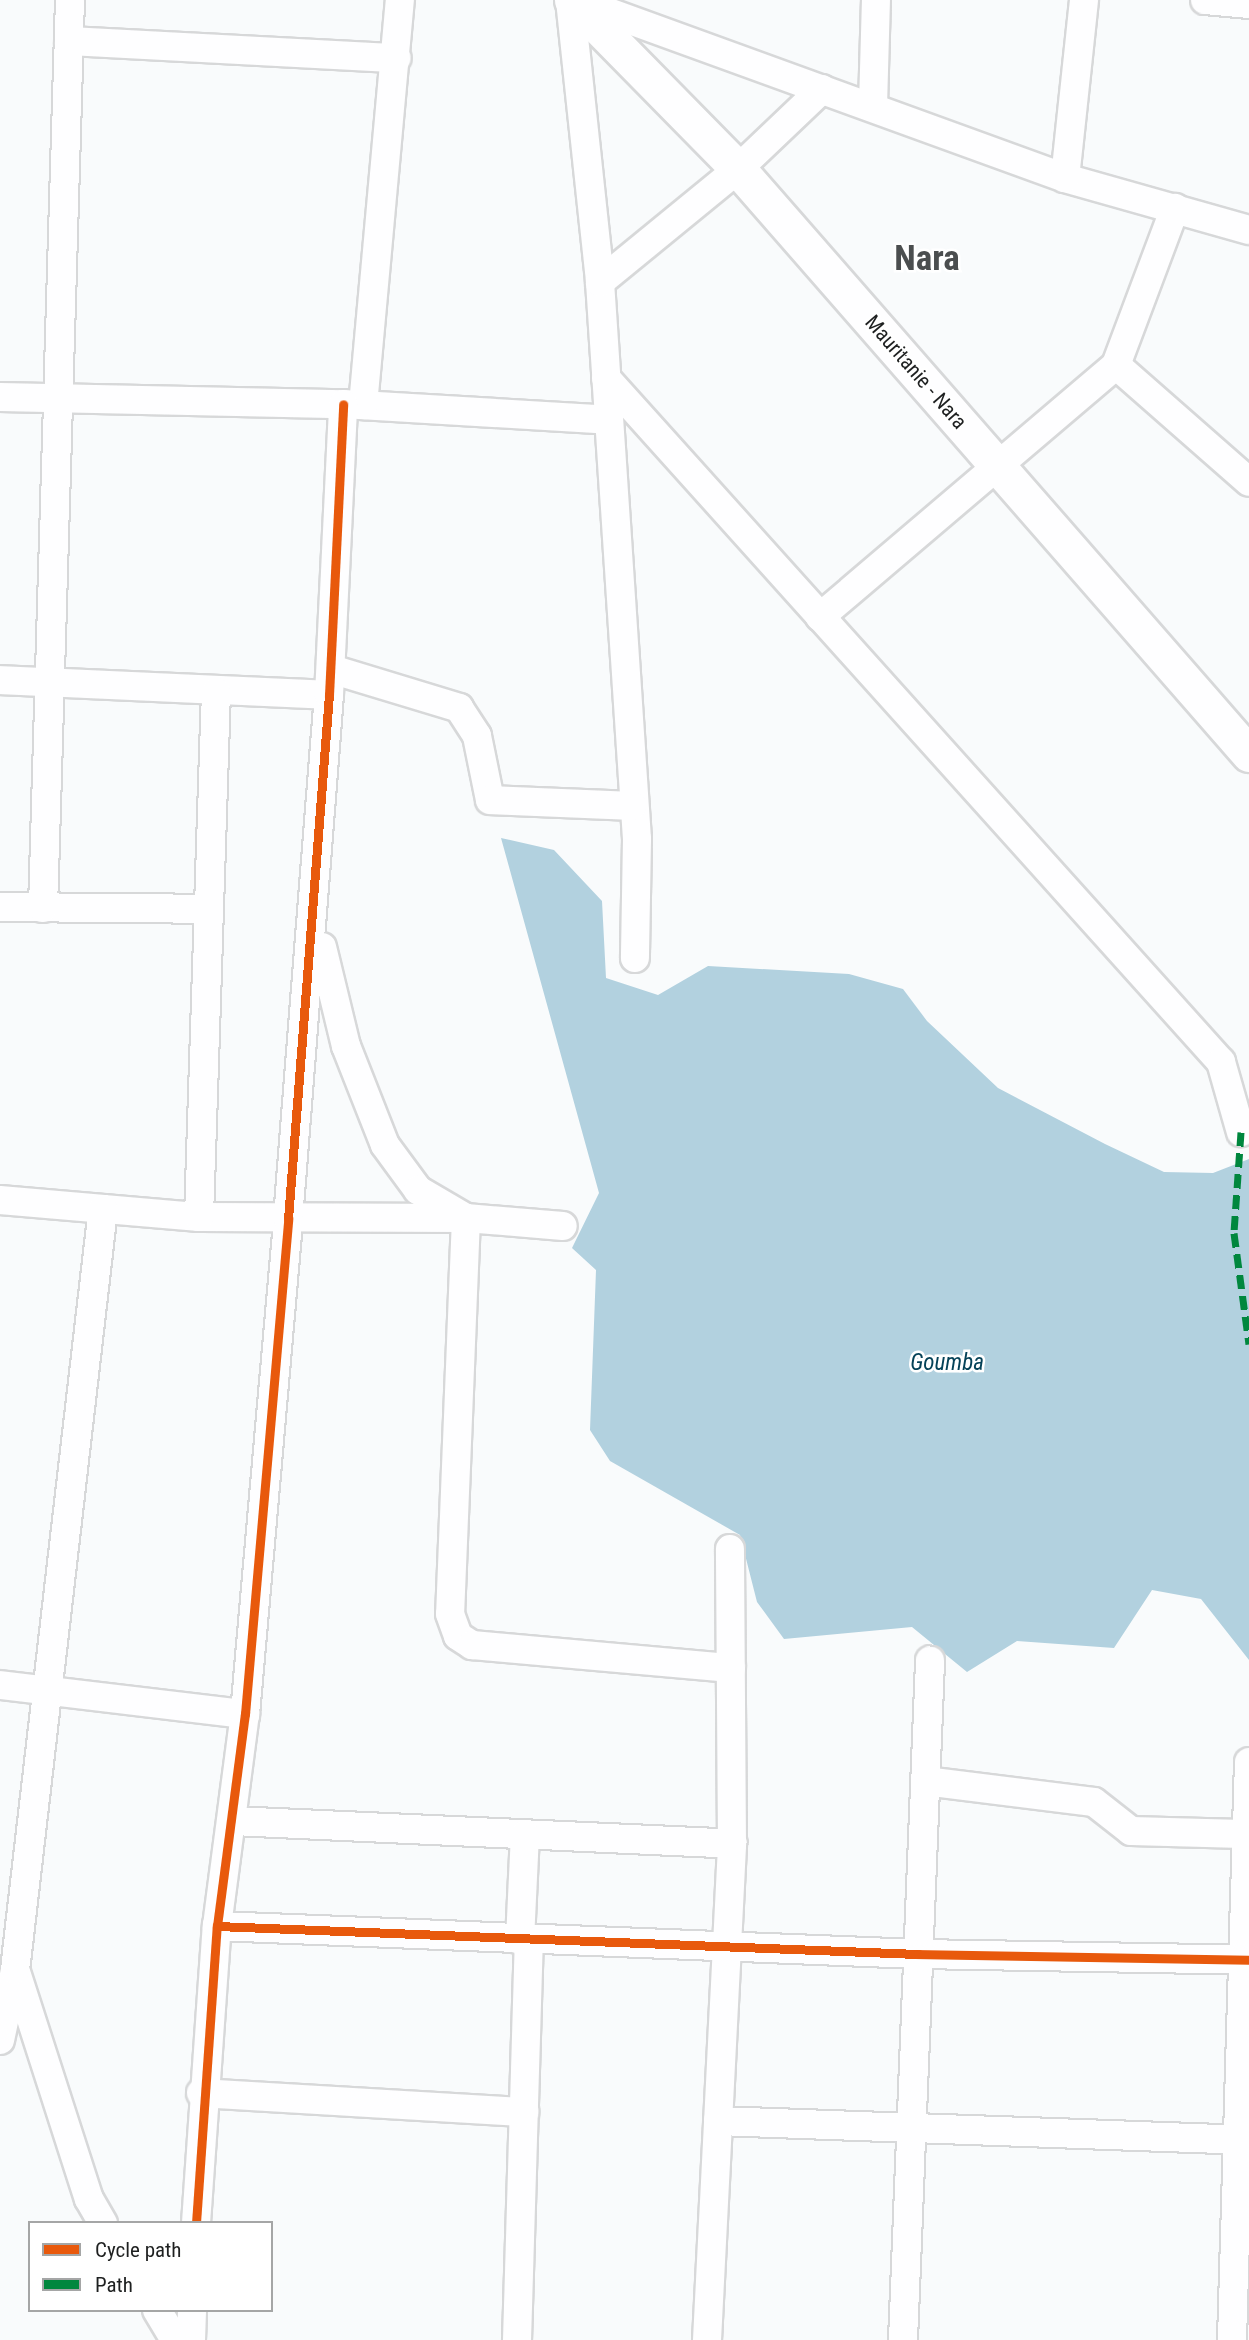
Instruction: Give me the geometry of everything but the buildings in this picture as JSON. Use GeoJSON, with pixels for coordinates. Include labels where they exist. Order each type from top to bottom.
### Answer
{"type":"FeatureCollection","features":[{"type":"Feature","properties":{"kind":"main road","name":"Mauritanie - Nara"},"geometry":{"type":"LineString","coordinates":[[572,0],[738,169],[1249,754]]}},
{"type":"Feature","properties":{"kind":"street"},"geometry":{"type":"LineString","coordinates":[[43,908],[61,398],[70,0]]}},
{"type":"Feature","properties":{"kind":"street"},"geometry":{"type":"LineString","coordinates":[[196,2221],[201,2093],[216,1926],[233,1821],[245,1714],[288,1219],[353,405],[397,58],[400,0]]}},
{"type":"Feature","properties":{"kind":"street"},"geometry":{"type":"LineString","coordinates":[[635,958],[632,806],[607,377],[572,0],[873,106],[1065,178],[1249,230]]}},
{"type":"Feature","properties":{"kind":"street"},"geometry":{"type":"LineString","coordinates":[[873,106],[876,0]]}},
{"type":"Feature","properties":{"kind":"street"},"geometry":{"type":"LineString","coordinates":[[1065,178],[1084,0]]}},
{"type":"Feature","properties":{"kind":"street"},"geometry":{"type":"LineString","coordinates":[[1205,0],[1249,4]]}},
{"type":"Feature","properties":{"kind":"street"},"geometry":{"type":"LineString","coordinates":[[69,41],[397,58]]}},
{"type":"Feature","properties":{"kind":"street"},"geometry":{"type":"LineString","coordinates":[[600,282],[738,169],[822,89]]}},
{"type":"Feature","properties":{"kind":"street"},"geometry":{"type":"LineString","coordinates":[[820,617],[1116,365],[1175,208]]}},
{"type":"Feature","properties":{"kind":"street"},"geometry":{"type":"LineString","coordinates":[[1116,365],[1249,482]]}},
{"type":"Feature","properties":{"kind":"street"},"geometry":{"type":"LineString","coordinates":[[607,377],[1221,1062],[1241,1132]]}},
{"type":"Feature","properties":{"kind":"street"},"geometry":{"type":"LineString","coordinates":[[0,397],[353,405],[609,420]]}},
{"type":"Feature","properties":{"kind":"street"},"geometry":{"type":"LineString","coordinates":[[0,680],[216,692],[330,682],[459,708],[477,736],[490,800],[632,806]]}},
{"type":"Feature","properties":{"kind":"street"},"geometry":{"type":"LineString","coordinates":[[199,1217],[216,692]]}},
{"type":"Feature","properties":{"kind":"street"},"geometry":{"type":"LineString","coordinates":[[315,870],[326,981],[385,1144],[418,1190],[466,1218]]}},
{"type":"Feature","properties":{"kind":"street"},"geometry":{"type":"LineString","coordinates":[[0,907],[209,909]]}},
{"type":"Feature","properties":{"kind":"street"},"geometry":{"type":"LineString","coordinates":[[0,1200],[199,1217],[466,1218],[562,1226]]}},
{"type":"Feature","properties":{"kind":"street"},"geometry":{"type":"LineString","coordinates":[[0,2040],[103,1209]]}},
{"type":"Feature","properties":{"kind":"street"},"geometry":{"type":"LineString","coordinates":[[466,1218],[450,1615],[458,1636],[472,1644],[731,1668]]}},
{"type":"Feature","properties":{"kind":"street"},"geometry":{"type":"LineString","coordinates":[[707,2340],[732,1844],[730,1549]]}},
{"type":"Feature","properties":{"kind":"street"},"geometry":{"type":"LineString","coordinates":[[903,2340],[930,1661]]}},
{"type":"Feature","properties":{"kind":"street"},"geometry":{"type":"LineString","coordinates":[[0,1685],[245,1714]]}},
{"type":"Feature","properties":{"kind":"street"},"geometry":{"type":"LineString","coordinates":[[1232,2340],[1244,2140],[1243,1834],[1249,1762]]}},
{"type":"Feature","properties":{"kind":"street"},"geometry":{"type":"LineString","coordinates":[[925,1781],[1094,1802],[1131,1831],[1243,1834]]}},
{"type":"Feature","properties":{"kind":"street"},"geometry":{"type":"LineString","coordinates":[[233,1821],[732,1844]]}},
{"type":"Feature","properties":{"kind":"street"},"geometry":{"type":"LineString","coordinates":[[517,2340],[524,2112],[525,1835]]}},
{"type":"Feature","properties":{"kind":"street"},"geometry":{"type":"LineString","coordinates":[[216,1926],[918,1954],[1244,1960]]}},
{"type":"Feature","properties":{"kind":"street"},"geometry":{"type":"LineString","coordinates":[[8,1959],[89,2199],[102,2221]]}},
{"type":"Feature","properties":{"kind":"street"},"geometry":{"type":"LineString","coordinates":[[201,2093],[524,2112]]}},
{"type":"Feature","properties":{"kind":"street"},"geometry":{"type":"LineString","coordinates":[[718,2121],[1244,2140]]}},
{"type":"Feature","properties":{"kind":"street"},"geometry":{"type":"LineString","coordinates":[[158,2312],[175,2340]]}},
{"type":"Feature","properties":{"kind":"street"},"geometry":{"type":"LineString","coordinates":[[191,2340],[192,2312]]}},
{"type":"Feature","properties":{"kind":"water","name":"Goumba"},"geometry":{"type":"Polygon","coordinates":[[[501,838],[554,850],[602,901],[606,978],[658,995],[708,966],[849,974],[903,989],[927,1021],[998,1088],[1105,1144],[1164,1172],[1213,1173],[1249,1159],[1249,1660],[1201,1599],[1152,1590],[1114,1648],[1017,1641],[967,1672],[912,1627],[784,1639],[757,1602],[740,1535],[610,1461],[590,1430],[596,1270],[572,1248],[599,1193],[501,838]]]}},
{"type":"Feature","properties":{"kind":"marked path"},"geometry":{"type":"LineString","coordinates":[[1241,1132],[1234,1233],[1249,1344]]}},
{"type":"Feature","properties":{"kind":"cycle path"},"geometry":{"type":"LineString","coordinates":[[196,2221],[217,1926],[245,1714],[288,1219],[329,695],[343,404]]}},
{"type":"Feature","properties":{"kind":"cycle path"},"geometry":{"type":"LineString","coordinates":[[217,1926],[918,1954],[1249,1960]]}},
{"type":"Feature","properties":{"kind":"district","name":"Nara"},"geometry":{"type":"Point","coordinates":[927,259]}}]}
